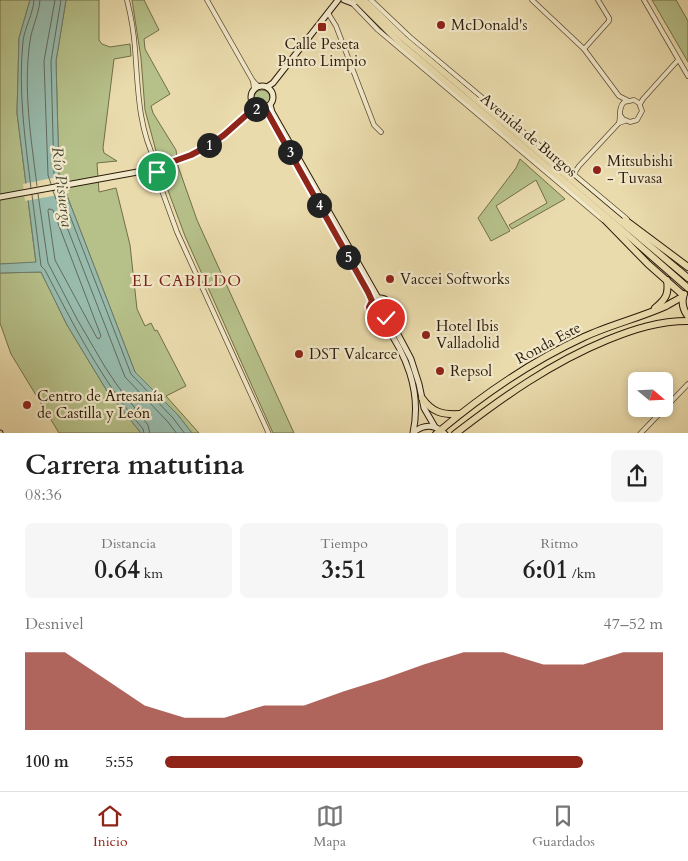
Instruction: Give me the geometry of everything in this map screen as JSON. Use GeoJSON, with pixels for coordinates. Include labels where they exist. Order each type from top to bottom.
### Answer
{"type":"FeatureCollection","features":[{"type":"Feature","properties":{"kind":"highway","name":"Avenida de Burgos"},"geometry":{"type":"LineString","coordinates":[[358,1],[409,44],[436,70]]}},
{"type":"Feature","properties":{"kind":"highway","name":"Avenida de Burgos"},"geometry":{"type":"LineString","coordinates":[[358,1],[401,44],[570,178],[687,277]]}},
{"type":"Feature","properties":{"kind":"highway","name":"Avenida de Burgos"},"geometry":{"type":"LineString","coordinates":[[446,78],[504,130],[570,178],[595,207],[688,289]]}},
{"type":"Feature","properties":{"kind":"highway"},"geometry":{"type":"LineString","coordinates":[[595,207],[610,226],[683,296],[684,308],[688,316]]}},
{"type":"Feature","properties":{"kind":"highway"},"geometry":{"type":"LineString","coordinates":[[604,207],[638,229],[688,267]]}},
{"type":"Feature","properties":{"kind":"highway"},"geometry":{"type":"LineString","coordinates":[[651,311],[668,296],[667,280]]}},
{"type":"Feature","properties":{"kind":"highway"},"geometry":{"type":"LineString","coordinates":[[683,296],[688,289]]}},
{"type":"Feature","properties":{"kind":"highway","name":"Ronda Este"},"geometry":{"type":"LineString","coordinates":[[439,431],[498,386],[542,359],[598,331],[651,311],[683,296]]}},
{"type":"Feature","properties":{"kind":"highway","name":"Ronda Este"},"geometry":{"type":"LineString","coordinates":[[456,433],[479,414],[523,384],[593,346],[652,324],[688,321]]}},
{"type":"Feature","properties":{"kind":"highway"},"geometry":{"type":"LineString","coordinates":[[422,398],[428,407],[436,412],[459,414]]}},
{"type":"Feature","properties":{"kind":"highway"},"geometry":{"type":"LineString","coordinates":[[461,433],[464,427]]}},
{"type":"Feature","properties":{"kind":"street"},"geometry":{"type":"LineString","coordinates":[[127,0],[135,48],[142,120],[159,178],[177,232],[269,433]]}},
{"type":"Feature","properties":{"kind":"street"},"geometry":{"type":"LineString","coordinates":[[207,0],[257,88]]}},
{"type":"Feature","properties":{"kind":"street","name":"Avenida de Burgos"},"geometry":{"type":"LineString","coordinates":[[371,0],[436,59],[523,132],[570,178],[638,229]]}},
{"type":"Feature","properties":{"kind":"street"},"geometry":{"type":"LineString","coordinates":[[532,0],[584,49],[620,96],[638,103],[642,111],[640,118],[633,122],[625,121],[619,123]]}},
{"type":"Feature","properties":{"kind":"street"},"geometry":{"type":"LineString","coordinates":[[584,49],[609,21],[598,0]]}},
{"type":"Feature","properties":{"kind":"street"},"geometry":{"type":"LineString","coordinates":[[644,0],[688,76]]}},
{"type":"Feature","properties":{"kind":"street"},"geometry":{"type":"LineString","coordinates":[[269,89],[337,1],[358,1]]}},
{"type":"Feature","properties":{"kind":"street","name":"Avenida de Burgos"},"geometry":{"type":"LineString","coordinates":[[358,1],[386,37],[610,226]]}},
{"type":"Feature","properties":{"kind":"street"},"geometry":{"type":"LineString","coordinates":[[328,14],[336,26],[374,125],[381,132]]}},
{"type":"Feature","properties":{"kind":"street"},"geometry":{"type":"LineString","coordinates":[[396,24],[409,44]]}},
{"type":"Feature","properties":{"kind":"street"},"geometry":{"type":"LineString","coordinates":[[386,37],[401,44]]}},
{"type":"Feature","properties":{"kind":"street"},"geometry":{"type":"LineString","coordinates":[[424,69],[430,72],[436,70],[438,64],[436,59]]}},
{"type":"Feature","properties":{"kind":"street"},"geometry":{"type":"LineString","coordinates":[[638,103],[678,60]]}},
{"type":"Feature","properties":{"kind":"street"},"geometry":{"type":"LineString","coordinates":[[445,88],[443,83],[446,78],[452,75],[459,78]]}},
{"type":"Feature","properties":{"kind":"street"},"geometry":{"type":"LineString","coordinates":[[257,88],[269,89]]}},
{"type":"Feature","properties":{"kind":"street"},"geometry":{"type":"LineString","coordinates":[[257,88],[251,97],[256,106],[265,108],[270,105]]}},
{"type":"Feature","properties":{"kind":"street"},"geometry":{"type":"LineString","coordinates":[[269,89],[273,97],[270,105],[272,112],[378,298]]}},
{"type":"Feature","properties":{"kind":"street"},"geometry":{"type":"LineString","coordinates":[[557,182],[564,185],[619,123],[621,116],[620,96]]}},
{"type":"Feature","properties":{"kind":"street"},"geometry":{"type":"LineString","coordinates":[[621,105],[627,100]]}},
{"type":"Feature","properties":{"kind":"street"},"geometry":{"type":"LineString","coordinates":[[464,103],[488,117]]}},
{"type":"Feature","properties":{"kind":"street"},"geometry":{"type":"LineString","coordinates":[[0,197],[143,171],[191,155],[210,145],[231,130],[256,106]]}},
{"type":"Feature","properties":{"kind":"street"},"geometry":{"type":"LineString","coordinates":[[265,108],[372,301]]}},
{"type":"Feature","properties":{"kind":"street"},"geometry":{"type":"LineString","coordinates":[[621,116],[625,121]]}},
{"type":"Feature","properties":{"kind":"street"},"geometry":{"type":"LineString","coordinates":[[504,130],[520,151]]}},
{"type":"Feature","properties":{"kind":"street"},"geometry":{"type":"LineString","coordinates":[[523,132],[535,150]]}},
{"type":"Feature","properties":{"kind":"street"},"geometry":{"type":"LineString","coordinates":[[413,433],[417,410],[414,384],[407,362],[382,320],[375,318],[370,313],[369,307],[372,301],[378,298],[384,298],[390,303],[392,308],[390,315],[393,325],[411,359],[424,408],[439,431]]}},
{"type":"Feature","properties":{"kind":"street"},"geometry":{"type":"LineString","coordinates":[[382,320],[390,315]]}},
{"type":"Feature","properties":{"kind":"street"},"geometry":{"type":"LineString","coordinates":[[641,433],[688,384]]}},
{"type":"Feature","properties":{"kind":"street"},"geometry":{"type":"LineString","coordinates":[[413,433],[425,427],[439,431]]}},
{"type":"Feature","properties":{"kind":"green space"},"geometry":{"type":"Polygon","coordinates":[[[0,0],[30,0],[19,38],[17,113],[36,263],[0,264],[0,0]]]}},
{"type":"Feature","properties":{"kind":"green space"},"geometry":{"type":"Polygon","coordinates":[[[66,0],[99,0],[99,40],[102,44],[110,47],[130,44],[131,56],[114,59],[103,148],[104,153],[117,161],[97,163],[99,192],[116,188],[130,245],[137,309],[145,326],[151,323],[155,331],[157,330],[186,386],[166,396],[199,433],[192,433],[177,414],[135,372],[59,175],[56,61],[66,0]]]}},
{"type":"Feature","properties":{"kind":"green space"},"geometry":{"type":"Polygon","coordinates":[[[132,0],[144,0],[159,30],[144,39],[145,49],[170,94],[151,106],[153,113],[176,150],[178,166],[197,220],[294,433],[273,433],[185,236],[163,177],[145,110],[141,58],[132,0]]]}},
{"type":"Feature","properties":{"kind":"green space"},"geometry":{"type":"Polygon","coordinates":[[[652,0],[676,0],[688,21],[688,62],[652,0]]]}},
{"type":"Feature","properties":{"kind":"green space"},"geometry":{"type":"Polygon","coordinates":[[[259,90],[265,90],[270,95],[268,104],[259,106],[254,101],[254,95],[259,90]]]}},
{"type":"Feature","properties":{"kind":"green space"},"geometry":{"type":"Polygon","coordinates":[[[520,159],[565,199],[512,229],[509,225],[547,203],[536,180],[496,206],[510,231],[491,241],[478,218],[516,168],[520,159]]]}},
{"type":"Feature","properties":{"kind":"green space"},"geometry":{"type":"Polygon","coordinates":[[[41,272],[67,325],[107,391],[141,433],[59,433],[11,354],[0,323],[0,273],[41,272]]]}},
{"type":"Feature","properties":{"kind":"green space"},"geometry":{"type":"Polygon","coordinates":[[[378,301],[384,301],[389,306],[387,315],[378,317],[373,312],[373,306],[378,301]]]}},
{"type":"Feature","properties":{"kind":"water","name":"Río Pisuerga"},"geometry":{"type":"Polygon","coordinates":[[[30,0],[66,0],[56,61],[59,175],[135,372],[177,414],[192,433],[141,433],[107,391],[67,325],[41,272],[0,273],[0,264],[36,262],[17,113],[19,38],[30,0]]]}},
{"type":"Feature","properties":{"kind":"pier"},"geometry":{"type":"Polygon","coordinates":[[[62,176],[69,193],[25,201],[23,184],[62,176]]]}},
{"type":"Feature","properties":{"kind":"place","name":"McDonald's"},"geometry":{"type":"Point","coordinates":[441,25]}},
{"type":"Feature","properties":{"kind":"place","name":"Calle Peseta Punto Limpio"},"geometry":{"type":"Point","coordinates":[322,27]}},
{"type":"Feature","properties":{"kind":"place","name":"Mitsubishi - Tuvasa"},"geometry":{"type":"Point","coordinates":[597,170]}},
{"type":"Feature","properties":{"kind":"place","name":"Vaccei Softworks"},"geometry":{"type":"Point","coordinates":[390,279]}},
{"type":"Feature","properties":{"kind":"place","name":"Hotel Ibis Valladolid"},"geometry":{"type":"Point","coordinates":[426,335]}},
{"type":"Feature","properties":{"kind":"place","name":"DST Valcarce"},"geometry":{"type":"Point","coordinates":[299,354]}},
{"type":"Feature","properties":{"kind":"place","name":"Repsol"},"geometry":{"type":"Point","coordinates":[440,371]}},
{"type":"Feature","properties":{"kind":"place","name":"Centro de Artesanía de Castilla y León"},"geometry":{"type":"Point","coordinates":[27,405]}},
{"type":"Feature","properties":{"kind":"district","name":"EL CABILDO"},"geometry":{"type":"Point","coordinates":[187,281]}},
{"type":"Feature","properties":{"kind":"route"},"geometry":{"type":"LineString","coordinates":[[157,172],[166,164],[191,155],[210,145],[237,125],[251,111],[265,108],[368,292],[372,301],[369,307],[371,315],[379,320],[386,318]]}}]}
